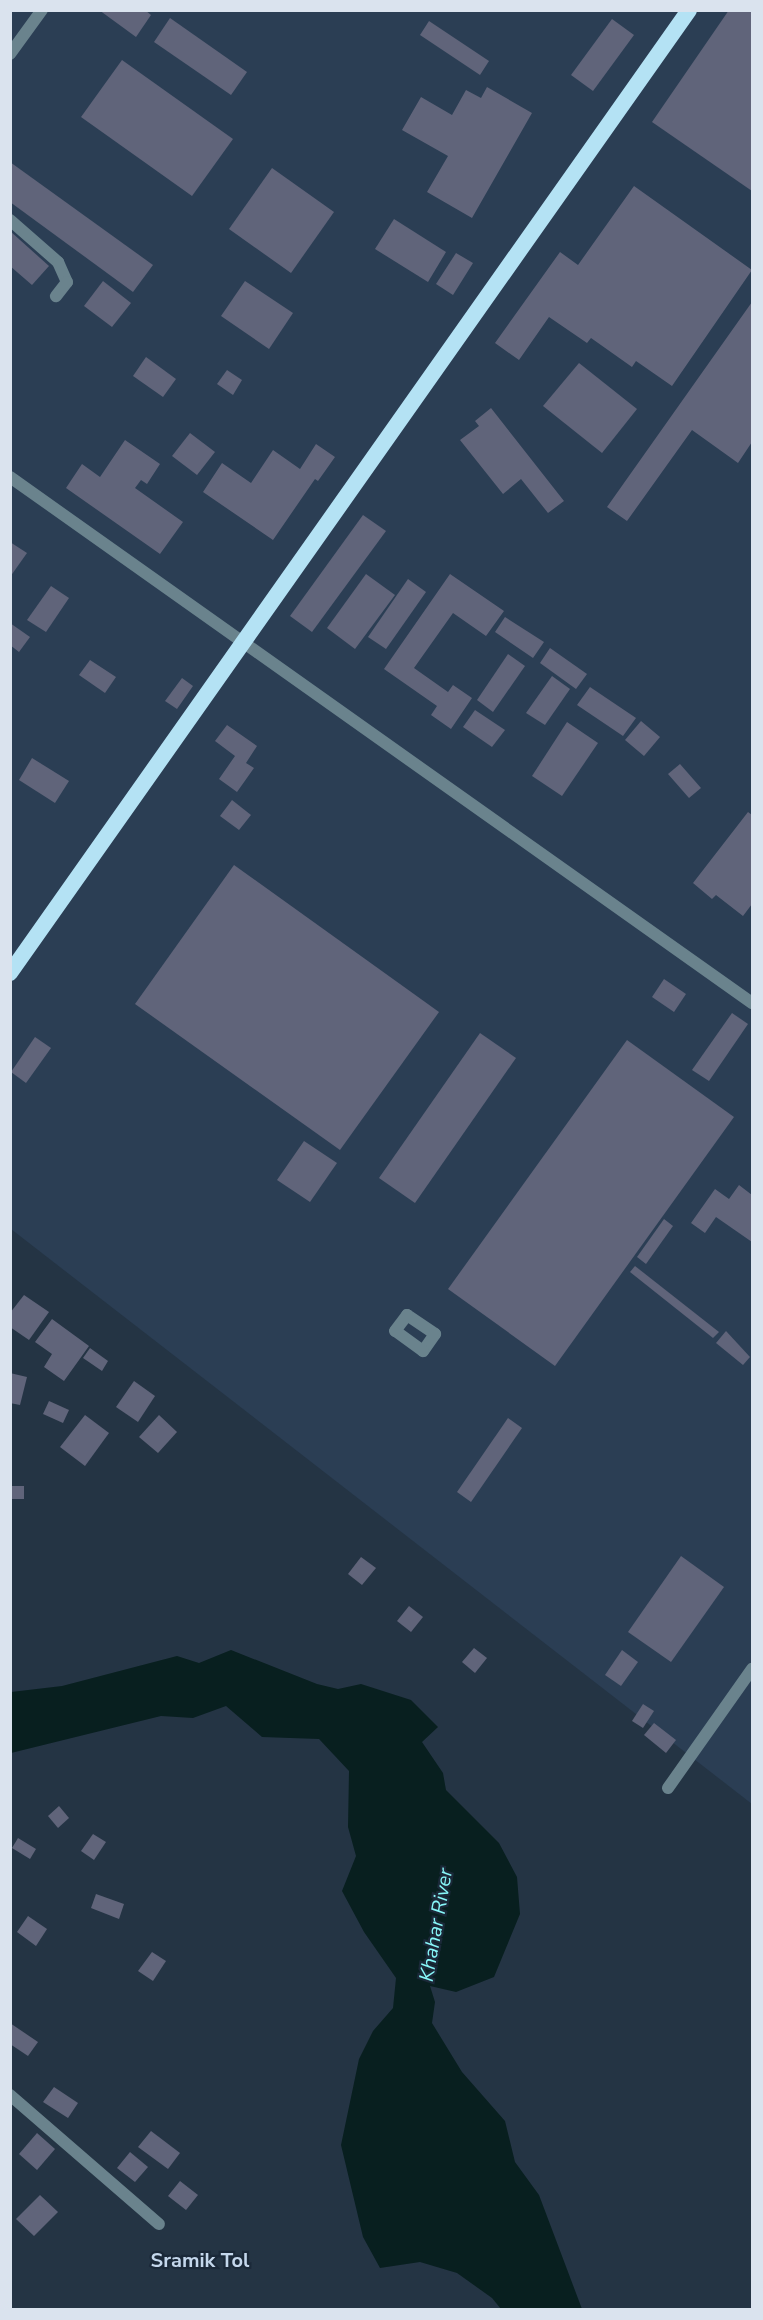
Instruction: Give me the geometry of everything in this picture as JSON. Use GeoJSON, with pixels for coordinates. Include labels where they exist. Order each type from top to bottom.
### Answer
{"type":"FeatureCollection","features":[{"type":"Feature","properties":{"kind":"highway"},"geometry":{"type":"LineString","coordinates":[[10,973],[689,10]]}},
{"type":"Feature","properties":{"kind":"street"},"geometry":{"type":"LineString","coordinates":[[10,54],[42,10]]}},
{"type":"Feature","properties":{"kind":"street"},"geometry":{"type":"LineString","coordinates":[[10,220],[58,262],[67,282],[56,296]]}},
{"type":"Feature","properties":{"kind":"street"},"geometry":{"type":"LineString","coordinates":[[10,477],[753,1003]]}},
{"type":"Feature","properties":{"kind":"street"},"geometry":{"type":"LineString","coordinates":[[668,1788],[753,1670]]}},
{"type":"Feature","properties":{"kind":"street"},"geometry":{"type":"LineString","coordinates":[[10,2095],[159,2224]]}},
{"type":"Feature","properties":{"kind":"shaded area"},"geometry":{"type":"Polygon","coordinates":[[[10,11],[752,11],[752,1804],[11,1229],[10,11]]]}},
{"type":"Feature","properties":{"kind":"water","name":"Khahar River"},"geometry":{"type":"Polygon","coordinates":[[[231,1650],[317,1684],[338,1689],[361,1684],[411,1700],[438,1727],[422,1742],[443,1773],[446,1790],[499,1843],[517,1877],[520,1914],[494,1977],[456,1992],[430,1986],[435,2002],[432,2023],[462,2072],[505,2121],[515,2162],[539,2195],[582,2309],[501,2309],[492,2298],[457,2273],[420,2262],[380,2268],[363,2237],[341,2145],[359,2059],[373,2031],[393,2008],[396,1978],[364,1932],[342,1891],[356,1856],[348,1827],[349,1771],[319,1739],[262,1737],[226,1706],[193,1718],[161,1716],[11,1753],[11,1692],[62,1686],[177,1656],[199,1663],[231,1650]]]}},
{"type":"Feature","properties":{"kind":"building"},"geometry":{"type":"Polygon","coordinates":[[[99,10],[145,10],[151,15],[136,37],[99,10]]]}},
{"type":"Feature","properties":{"kind":"building"},"geometry":{"type":"Polygon","coordinates":[[[729,10],[752,10],[752,191],[652,122],[729,10]]]}},
{"type":"Feature","properties":{"kind":"building"},"geometry":{"type":"Polygon","coordinates":[[[170,18],[247,72],[231,95],[154,42],[170,18]]]}},
{"type":"Feature","properties":{"kind":"building"},"geometry":{"type":"Polygon","coordinates":[[[612,19],[634,35],[593,91],[571,75],[612,19]]]}},
{"type":"Feature","properties":{"kind":"building"},"geometry":{"type":"Polygon","coordinates":[[[429,21],[489,61],[480,75],[420,35],[429,21]]]}},
{"type":"Feature","properties":{"kind":"building"},"geometry":{"type":"Polygon","coordinates":[[[122,60],[233,139],[192,196],[81,117],[122,60]]]}},
{"type":"Feature","properties":{"kind":"building"},"geometry":{"type":"Polygon","coordinates":[[[487,87],[532,113],[472,218],[427,192],[448,156],[402,130],[421,97],[452,115],[466,90],[481,98],[487,87]]]}},
{"type":"Feature","properties":{"kind":"building"},"geometry":{"type":"Polygon","coordinates":[[[10,162],[153,265],[133,292],[10,202],[10,162]]]}},
{"type":"Feature","properties":{"kind":"building"},"geometry":{"type":"Polygon","coordinates":[[[272,168],[334,212],[291,273],[229,229],[272,168]]]}},
{"type":"Feature","properties":{"kind":"building"},"geometry":{"type":"Polygon","coordinates":[[[634,186],[752,270],[672,386],[636,361],[632,367],[591,338],[587,343],[549,317],[519,360],[495,343],[560,252],[578,265],[634,186]]]}},
{"type":"Feature","properties":{"kind":"building"},"geometry":{"type":"Polygon","coordinates":[[[394,219],[446,252],[428,282],[375,249],[394,219]]]}},
{"type":"Feature","properties":{"kind":"building"},"geometry":{"type":"Polygon","coordinates":[[[10,231],[49,266],[32,285],[10,266],[10,231]]]}},
{"type":"Feature","properties":{"kind":"building"},"geometry":{"type":"Polygon","coordinates":[[[456,253],[473,263],[453,295],[436,284],[456,253]]]}},
{"type":"Feature","properties":{"kind":"building"},"geometry":{"type":"Polygon","coordinates":[[[103,281],[131,303],[112,327],[84,306],[103,281]]]}},
{"type":"Feature","properties":{"kind":"building"},"geometry":{"type":"Polygon","coordinates":[[[245,281],[293,313],[269,349],[221,316],[245,281]]]}},
{"type":"Feature","properties":{"kind":"building"},"geometry":{"type":"Polygon","coordinates":[[[752,302],[752,442],[738,463],[692,430],[627,521],[607,507],[752,302]]]}},
{"type":"Feature","properties":{"kind":"building"},"geometry":{"type":"Polygon","coordinates":[[[146,357],[176,379],[163,397],[133,376],[146,357]]]}},
{"type":"Feature","properties":{"kind":"building"},"geometry":{"type":"Polygon","coordinates":[[[579,363],[637,409],[602,453],[543,406],[579,363]]]}},
{"type":"Feature","properties":{"kind":"building"},"geometry":{"type":"Polygon","coordinates":[[[227,370],[242,380],[233,395],[217,384],[227,370]]]}},
{"type":"Feature","properties":{"kind":"building"},"geometry":{"type":"Polygon","coordinates":[[[491,408],[564,501],[548,513],[521,479],[503,494],[460,440],[479,426],[475,421],[491,408]]]}},
{"type":"Feature","properties":{"kind":"building"},"geometry":{"type":"Polygon","coordinates":[[[190,433],[215,452],[197,475],[172,456],[190,433]]]}},
{"type":"Feature","properties":{"kind":"building"},"geometry":{"type":"Polygon","coordinates":[[[125,440],[160,464],[147,484],[141,480],[135,488],[183,522],[160,554],[66,488],[82,464],[100,477],[125,440]]]}},
{"type":"Feature","properties":{"kind":"building"},"geometry":{"type":"Polygon","coordinates":[[[316,444],[335,457],[318,481],[315,479],[273,540],[203,492],[222,463],[251,483],[273,450],[300,469],[316,444]]]}},
{"type":"Feature","properties":{"kind":"building"},"geometry":{"type":"Polygon","coordinates":[[[363,515],[386,531],[312,632],[290,616],[363,515]]]}},
{"type":"Feature","properties":{"kind":"building"},"geometry":{"type":"Polygon","coordinates":[[[10,542],[27,553],[10,577],[10,542]]]}},
{"type":"Feature","properties":{"kind":"building"},"geometry":{"type":"Polygon","coordinates":[[[366,574],[395,595],[355,649],[327,628],[366,574]]]}},
{"type":"Feature","properties":{"kind":"building"},"geometry":{"type":"Polygon","coordinates":[[[450,574],[504,611],[486,636],[453,613],[414,668],[448,692],[453,685],[472,698],[451,729],[431,715],[437,706],[384,669],[450,574]]]}},
{"type":"Feature","properties":{"kind":"building"},"geometry":{"type":"Polygon","coordinates":[[[408,579],[426,592],[386,649],[368,637],[408,579]]]}},
{"type":"Feature","properties":{"kind":"building"},"geometry":{"type":"Polygon","coordinates":[[[51,586],[69,598],[46,632],[27,620],[51,586]]]}},
{"type":"Feature","properties":{"kind":"building"},"geometry":{"type":"Polygon","coordinates":[[[505,617],[544,642],[533,658],[495,632],[505,617]]]}},
{"type":"Feature","properties":{"kind":"building"},"geometry":{"type":"Polygon","coordinates":[[[10,623],[30,637],[19,652],[10,645],[10,623]]]}},
{"type":"Feature","properties":{"kind":"building"},"geometry":{"type":"Polygon","coordinates":[[[550,648],[587,674],[576,689],[540,663],[550,648]]]}},
{"type":"Feature","properties":{"kind":"building"},"geometry":{"type":"Polygon","coordinates":[[[508,654],[525,666],[493,712],[477,700],[508,654]]]}},
{"type":"Feature","properties":{"kind":"building"},"geometry":{"type":"Polygon","coordinates":[[[90,660],[116,677],[105,693],[79,675],[90,660]]]}},
{"type":"Feature","properties":{"kind":"building"},"geometry":{"type":"Polygon","coordinates":[[[552,676],[570,689],[545,725],[526,713],[552,676]]]}},
{"type":"Feature","properties":{"kind":"building"},"geometry":{"type":"Polygon","coordinates":[[[182,678],[193,686],[177,709],[165,701],[182,678]]]}},
{"type":"Feature","properties":{"kind":"building"},"geometry":{"type":"Polygon","coordinates":[[[590,687],[636,718],[623,736],[577,705],[590,687]]]}},
{"type":"Feature","properties":{"kind":"building"},"geometry":{"type":"Polygon","coordinates":[[[475,710],[505,730],[492,747],[463,727],[475,710]]]}},
{"type":"Feature","properties":{"kind":"building"},"geometry":{"type":"Polygon","coordinates":[[[641,721],[660,737],[644,756],[625,740],[641,721]]]}},
{"type":"Feature","properties":{"kind":"building"},"geometry":{"type":"Polygon","coordinates":[[[567,722],[598,743],[562,796],[532,776],[567,722]]]}},
{"type":"Feature","properties":{"kind":"building"},"geometry":{"type":"Polygon","coordinates":[[[227,725],[257,746],[246,763],[254,768],[237,792],[219,779],[235,756],[215,741],[227,725]]]}},
{"type":"Feature","properties":{"kind":"building"},"geometry":{"type":"Polygon","coordinates":[[[32,758],[69,781],[55,803],[19,780],[32,758]]]}},
{"type":"Feature","properties":{"kind":"building"},"geometry":{"type":"Polygon","coordinates":[[[680,764],[701,788],[689,798],[668,774],[680,764]]]}},
{"type":"Feature","properties":{"kind":"building"},"geometry":{"type":"Polygon","coordinates":[[[232,800],[251,815],[239,830],[220,816],[232,800]]]}},
{"type":"Feature","properties":{"kind":"building"},"geometry":{"type":"Polygon","coordinates":[[[748,812],[752,815],[752,904],[743,916],[716,895],[712,899],[693,883],[748,812]]]}},
{"type":"Feature","properties":{"kind":"building"},"geometry":{"type":"Polygon","coordinates":[[[234,865],[439,1012],[340,1150],[135,1004],[234,865]]]}},
{"type":"Feature","properties":{"kind":"building"},"geometry":{"type":"Polygon","coordinates":[[[664,979],[686,994],[674,1012],[652,997],[664,979]]]}},
{"type":"Feature","properties":{"kind":"building"},"geometry":{"type":"Polygon","coordinates":[[[732,1013],[748,1024],[709,1081],[692,1070],[732,1013]]]}},
{"type":"Feature","properties":{"kind":"building"},"geometry":{"type":"Polygon","coordinates":[[[480,1033],[516,1058],[415,1203],[379,1178],[480,1033]]]}},
{"type":"Feature","properties":{"kind":"building"},"geometry":{"type":"Polygon","coordinates":[[[35,1037],[51,1048],[26,1083],[11,1072],[35,1037]]]}},
{"type":"Feature","properties":{"kind":"building"},"geometry":{"type":"Polygon","coordinates":[[[627,1040],[734,1117],[555,1366],[448,1289],[627,1040]]]}},
{"type":"Feature","properties":{"kind":"building"},"geometry":{"type":"Polygon","coordinates":[[[304,1141],[337,1163],[310,1202],[277,1180],[304,1141]]]}},
{"type":"Feature","properties":{"kind":"building"},"geometry":{"type":"Polygon","coordinates":[[[739,1185],[752,1195],[752,1242],[716,1217],[705,1233],[691,1223],[715,1189],[729,1199],[739,1185]]]}},
{"type":"Feature","properties":{"kind":"building"},"geometry":{"type":"Polygon","coordinates":[[[664,1219],[673,1226],[646,1264],[637,1257],[664,1219]]]}},
{"type":"Feature","properties":{"kind":"building"},"geometry":{"type":"Polygon","coordinates":[[[635,1266],[719,1332],[713,1338],[630,1272],[635,1266]]]}},
{"type":"Feature","properties":{"kind":"building"},"geometry":{"type":"Polygon","coordinates":[[[24,1295],[49,1312],[29,1340],[10,1327],[10,1313],[24,1295]]]}},
{"type":"Feature","properties":{"kind":"building"},"geometry":{"type":"Polygon","coordinates":[[[52,1319],[89,1346],[64,1381],[44,1367],[52,1354],[35,1342],[52,1319]]]}},
{"type":"Feature","properties":{"kind":"building"},"geometry":{"type":"Polygon","coordinates":[[[726,1331],[750,1357],[743,1365],[716,1343],[726,1331]]]}},
{"type":"Feature","properties":{"kind":"building"},"geometry":{"type":"Polygon","coordinates":[[[90,1348],[108,1361],[102,1371],[83,1358],[90,1348]]]}},
{"type":"Feature","properties":{"kind":"building"},"geometry":{"type":"Polygon","coordinates":[[[10,1373],[27,1377],[20,1405],[10,1403],[10,1373]]]}},
{"type":"Feature","properties":{"kind":"building"},"geometry":{"type":"Polygon","coordinates":[[[134,1381],[155,1396],[138,1422],[116,1407],[134,1381]]]}},
{"type":"Feature","properties":{"kind":"building"},"geometry":{"type":"Polygon","coordinates":[[[49,1401],[69,1410],[63,1423],[43,1414],[49,1401]]]}},
{"type":"Feature","properties":{"kind":"building"},"geometry":{"type":"Polygon","coordinates":[[[85,1415],[109,1433],[85,1466],[60,1447],[85,1415]]]}},
{"type":"Feature","properties":{"kind":"building"},"geometry":{"type":"Polygon","coordinates":[[[159,1415],[177,1432],[158,1453],[139,1437],[159,1415]]]}},
{"type":"Feature","properties":{"kind":"building"},"geometry":{"type":"Polygon","coordinates":[[[508,1418],[522,1428],[471,1502],[457,1492],[508,1418]]]}},
{"type":"Feature","properties":{"kind":"building"},"geometry":{"type":"Polygon","coordinates":[[[10,1486],[24,1486],[24,1499],[10,1499],[10,1486]]]}},
{"type":"Feature","properties":{"kind":"building"},"geometry":{"type":"Polygon","coordinates":[[[681,1556],[724,1587],[671,1662],[628,1632],[681,1556]]]}},
{"type":"Feature","properties":{"kind":"building"},"geometry":{"type":"Polygon","coordinates":[[[361,1557],[376,1568],[362,1585],[348,1574],[361,1557]]]}},
{"type":"Feature","properties":{"kind":"building"},"geometry":{"type":"Polygon","coordinates":[[[409,1606],[423,1617],[411,1632],[397,1621],[409,1606]]]}},
{"type":"Feature","properties":{"kind":"building"},"geometry":{"type":"Polygon","coordinates":[[[474,1648],[487,1658],[475,1673],[462,1662],[474,1648]]]}},
{"type":"Feature","properties":{"kind":"building"},"geometry":{"type":"Polygon","coordinates":[[[622,1650],[638,1662],[621,1686],[605,1675],[622,1650]]]}},
{"type":"Feature","properties":{"kind":"building"},"geometry":{"type":"Polygon","coordinates":[[[643,1704],[654,1711],[643,1728],[632,1721],[643,1704]]]}},
{"type":"Feature","properties":{"kind":"building"},"geometry":{"type":"Polygon","coordinates":[[[654,1723],[676,1740],[666,1753],[644,1735],[654,1723]]]}},
{"type":"Feature","properties":{"kind":"building"},"geometry":{"type":"Polygon","coordinates":[[[59,1806],[69,1818],[58,1828],[48,1816],[59,1806]]]}},
{"type":"Feature","properties":{"kind":"building"},"geometry":{"type":"Polygon","coordinates":[[[93,1834],[106,1842],[94,1860],[81,1851],[93,1834]]]}},
{"type":"Feature","properties":{"kind":"building"},"geometry":{"type":"Polygon","coordinates":[[[18,1838],[36,1849],[30,1859],[12,1848],[18,1838]]]}},
{"type":"Feature","properties":{"kind":"building"},"geometry":{"type":"Polygon","coordinates":[[[96,1894],[124,1904],[119,1919],[91,1908],[96,1894]]]}},
{"type":"Feature","properties":{"kind":"building"},"geometry":{"type":"Polygon","coordinates":[[[28,1916],[47,1929],[36,1946],[17,1932],[28,1916]]]}},
{"type":"Feature","properties":{"kind":"building"},"geometry":{"type":"Polygon","coordinates":[[[152,1952],[166,1961],[153,1981],[138,1971],[152,1952]]]}},
{"type":"Feature","properties":{"kind":"building"},"geometry":{"type":"Polygon","coordinates":[[[10,2023],[38,2042],[28,2056],[10,2044],[10,2023]]]}},
{"type":"Feature","properties":{"kind":"building"},"geometry":{"type":"Polygon","coordinates":[[[54,2087],[78,2103],[68,2118],[43,2102],[54,2087]]]}},
{"type":"Feature","properties":{"kind":"building"},"geometry":{"type":"Polygon","coordinates":[[[151,2131],[180,2153],[168,2169],[138,2147],[151,2131]]]}},
{"type":"Feature","properties":{"kind":"building"},"geometry":{"type":"Polygon","coordinates":[[[37,2133],[55,2149],[37,2170],[19,2154],[37,2133]]]}},
{"type":"Feature","properties":{"kind":"building"},"geometry":{"type":"Polygon","coordinates":[[[130,2152],[148,2167],[135,2182],[117,2168],[130,2152]]]}},
{"type":"Feature","properties":{"kind":"building"},"geometry":{"type":"Polygon","coordinates":[[[180,2181],[198,2195],[186,2210],[168,2196],[180,2181]]]}},
{"type":"Feature","properties":{"kind":"building"},"geometry":{"type":"Polygon","coordinates":[[[40,2195],[58,2212],[34,2236],[16,2219],[40,2195]]]}},
{"type":"Feature","properties":{"kind":"district","name":"Sramik Tol"},"geometry":{"type":"Point","coordinates":[200,2260]}}]}
